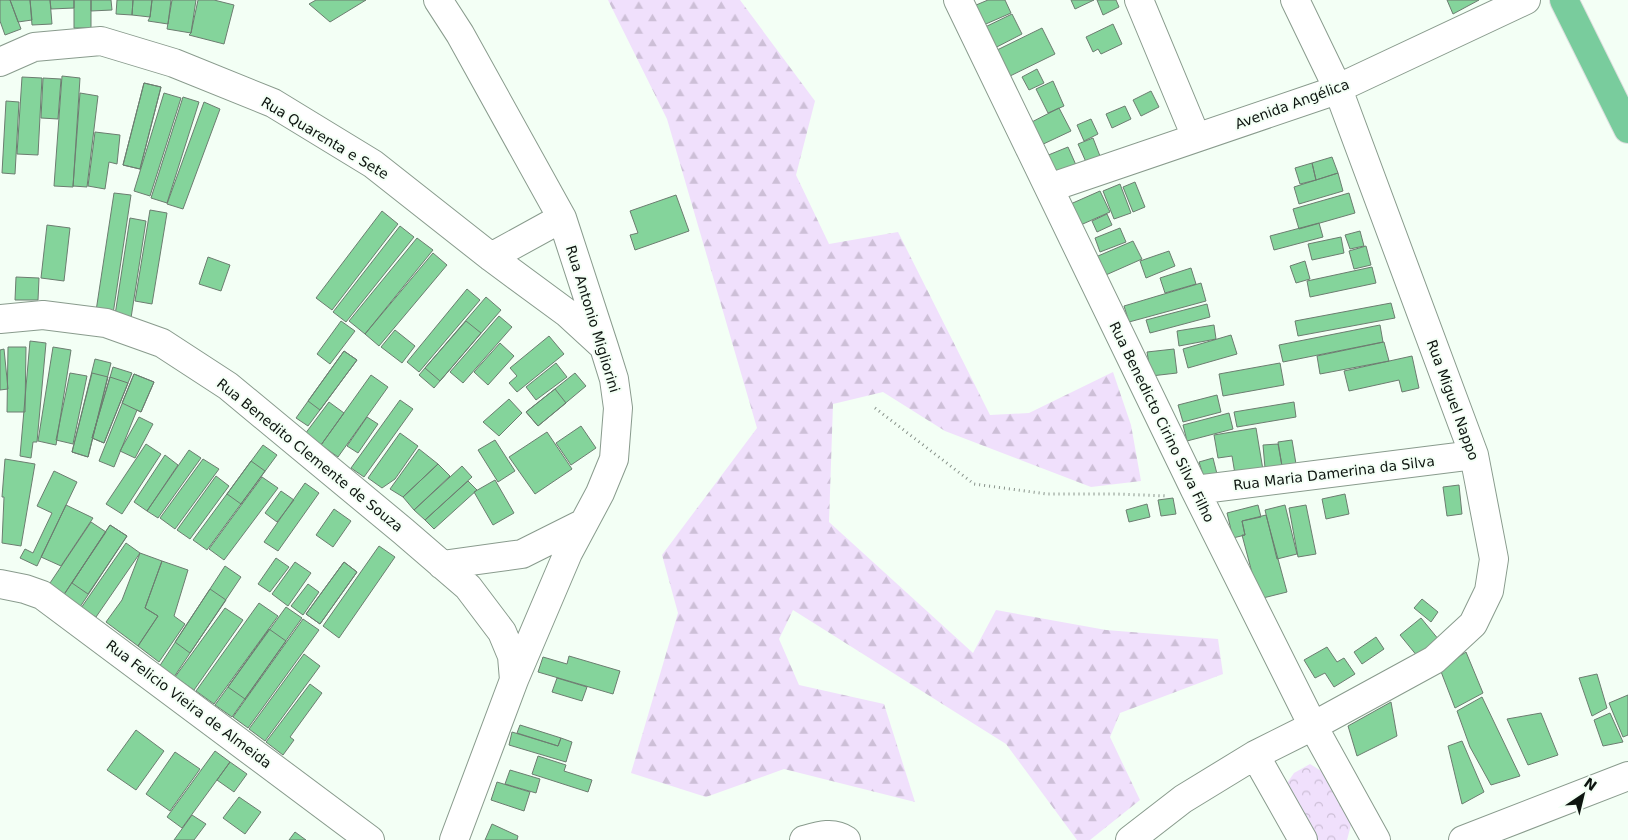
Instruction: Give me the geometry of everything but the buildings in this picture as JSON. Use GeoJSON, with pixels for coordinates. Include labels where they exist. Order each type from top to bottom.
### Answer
{"type":"FeatureCollection","features":[{"type":"Feature","properties":{"kind":"main road"},"geometry":{"type":"LineString","coordinates":[[1564,0],[1628,129]]}},
{"type":"Feature","properties":{"kind":"street","name":"Rua Antonio Migliorini"},"geometry":{"type":"LineString","coordinates":[[438,0],[460,34],[562,218],[614,379],[618,408],[614,458],[600,493],[568,553],[514,680]]}},
{"type":"Feature","properties":{"kind":"street","name":"Rua Benedicto Cirino Silva Filho"},"geometry":{"type":"LineString","coordinates":[[958,0],[1194,490],[1312,726],[1376,840]]}},
{"type":"Feature","properties":{"kind":"street"},"geometry":{"type":"LineString","coordinates":[[1140,0],[1196,138]]}},
{"type":"Feature","properties":{"kind":"street","name":"Rua Miguel Nappo"},"geometry":{"type":"LineString","coordinates":[[1130,840],[1183,799],[1255,754],[1312,726],[1434,660],[1473,624],[1489,591],[1494,559],[1474,456],[1338,89],[1295,0]]}},
{"type":"Feature","properties":{"kind":"street","name":"Avenida Angélica"},"geometry":{"type":"LineString","coordinates":[[1050,188],[1338,89],[1526,0]]}},
{"type":"Feature","properties":{"kind":"street","name":"Rua Quarenta e Sete"},"geometry":{"type":"LineString","coordinates":[[0,62],[34,47],[100,41],[174,63],[273,103],[365,159],[491,257],[567,313],[604,347]]}},
{"type":"Feature","properties":{"kind":"street"},"geometry":{"type":"LineString","coordinates":[[491,257],[562,218]]}},
{"type":"Feature","properties":{"kind":"street","name":"Rua Benedito Clemente de Souza"},"geometry":{"type":"LineString","coordinates":[[0,319],[43,315],[106,323],[162,343],[228,386],[468,587],[502,632],[512,656],[514,680],[454,840]]}},
{"type":"Feature","properties":{"kind":"street","name":"Rua Maria Damerina da Silva"},"geometry":{"type":"LineString","coordinates":[[1194,490],[1474,456]]}},
{"type":"Feature","properties":{"kind":"street"},"geometry":{"type":"LineString","coordinates":[[442,565],[522,554],[584,523]]}},
{"type":"Feature","properties":{"kind":"street","name":"Rua Felicio Vieira de Almeida"},"geometry":{"type":"LineString","coordinates":[[0,584],[25,588],[42,595],[370,840]]}},
{"type":"Feature","properties":{"kind":"street"},"geometry":{"type":"LineString","coordinates":[[1255,754],[1303,840]]}},
{"type":"Feature","properties":{"kind":"street"},"geometry":{"type":"LineString","coordinates":[[1463,840],[1628,776]]}},
{"type":"Feature","properties":{"kind":"street"},"geometry":{"type":"LineString","coordinates":[[804,840],[823,834],[841,836],[846,840]]}},
{"type":"Feature","properties":{"kind":"path"},"geometry":{"type":"LineString","coordinates":[[875,408],[974,484],[1047,494],[1174,496],[1194,490]]}},
{"type":"Feature","properties":{"kind":"green space"},"geometry":{"type":"Polygon","coordinates":[[[608,0],[740,0],[815,101],[796,175],[829,244],[898,232],[990,415],[1029,413],[1113,372],[1131,425],[1141,481],[1091,487],[945,431],[883,392],[833,404],[829,522],[973,653],[996,610],[1106,630],[1218,639],[1223,674],[1120,713],[1110,737],[1140,800],[1090,840],[1077,840],[1006,744],[793,610],[779,639],[799,685],[884,704],[915,802],[784,769],[706,797],[631,773],[678,613],[662,555],[757,428],[667,119],[608,0]]]}},
{"type":"Feature","properties":{"kind":"green space"},"geometry":{"type":"Polygon","coordinates":[[[1310,764],[1326,774],[1351,825],[1347,840],[1315,840],[1285,786],[1294,773],[1310,764]]]}}]}
